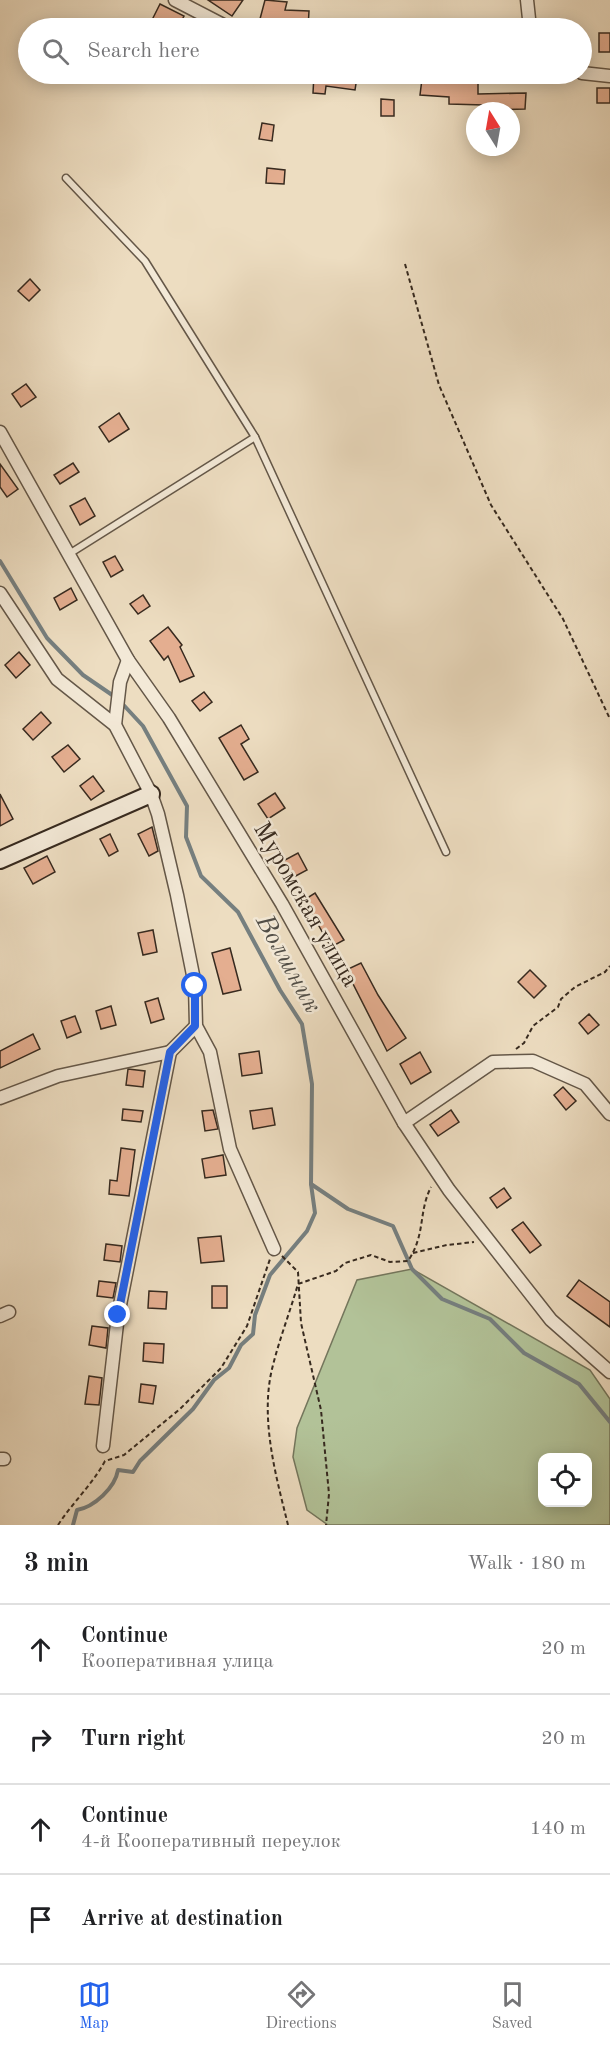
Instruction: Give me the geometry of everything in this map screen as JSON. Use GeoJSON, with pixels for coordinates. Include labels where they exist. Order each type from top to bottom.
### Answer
{"type":"FeatureCollection","features":[{"type":"Feature","properties":{"kind":"street"},"geometry":{"type":"LineString","coordinates":[[175,0],[210,18]]}},
{"type":"Feature","properties":{"kind":"street"},"geometry":{"type":"LineString","coordinates":[[527,0],[529,18]]}},
{"type":"Feature","properties":{"kind":"street"},"geometry":{"type":"LineString","coordinates":[[592,74],[610,76]]}},
{"type":"Feature","properties":{"kind":"street","name":"Муромская улица"},"geometry":{"type":"LineString","coordinates":[[0,432],[128,660],[169,718],[282,904],[404,1123],[440,1175],[551,1320],[610,1372]]}},
{"type":"Feature","properties":{"kind":"street"},"geometry":{"type":"LineString","coordinates":[[0,593],[57,679],[115,725],[151,794],[164,837],[195,986],[195,1026],[210,1052],[230,1149],[274,1250]]}},
{"type":"Feature","properties":{"kind":"street"},"geometry":{"type":"LineString","coordinates":[[115,725],[120,682],[128,660]]}},
{"type":"Feature","properties":{"kind":"street"},"geometry":{"type":"LineString","coordinates":[[0,860],[151,794]]}},
{"type":"Feature","properties":{"kind":"street"},"geometry":{"type":"LineString","coordinates":[[104,1446],[118,1315],[170,1052],[195,1026]]}},
{"type":"Feature","properties":{"kind":"street"},"geometry":{"type":"LineString","coordinates":[[0,1098],[58,1076],[170,1052]]}},
{"type":"Feature","properties":{"kind":"street"},"geometry":{"type":"LineString","coordinates":[[404,1123],[493,1062],[504,1061],[533,1061],[585,1084],[610,1114]]}},
{"type":"Feature","properties":{"kind":"lane"},"geometry":{"type":"LineString","coordinates":[[66,178],[145,261],[255,437],[446,852]]}},
{"type":"Feature","properties":{"kind":"lane"},"geometry":{"type":"LineString","coordinates":[[69,554],[255,437]]}},
{"type":"Feature","properties":{"kind":"path"},"geometry":{"type":"LineString","coordinates":[[405,264],[439,385],[491,505],[563,619],[610,719]]}},
{"type":"Feature","properties":{"kind":"path"},"geometry":{"type":"LineString","coordinates":[[504,1061],[524,1043],[533,1026],[558,1007],[561,999],[575,987],[605,972],[610,966]]}},
{"type":"Feature","properties":{"kind":"path"},"geometry":{"type":"LineString","coordinates":[[298,1284],[336,1271],[345,1263],[371,1255],[390,1262],[408,1261],[423,1227],[425,1198],[440,1175]]}},
{"type":"Feature","properties":{"kind":"path"},"geometry":{"type":"LineString","coordinates":[[412,1253],[461,1242],[492,1244]]}},
{"type":"Feature","properties":{"kind":"path"},"geometry":{"type":"LineString","coordinates":[[58,1525],[76,1498],[93,1484],[105,1461],[124,1455],[180,1409],[221,1368],[247,1326],[274,1250],[298,1272],[300,1323],[321,1410],[329,1494],[326,1525]]}},
{"type":"Feature","properties":{"kind":"path"},"geometry":{"type":"LineString","coordinates":[[288,1525],[272,1458],[270,1401],[272,1370],[298,1284]]}},
{"type":"Feature","properties":{"kind":"green space"},"geometry":{"type":"Polygon","coordinates":[[[412,1269],[590,1370],[610,1399],[610,1525],[328,1525],[307,1510],[293,1457],[297,1428],[357,1280],[412,1269]]]}},
{"type":"Feature","properties":{"kind":"building"},"geometry":{"type":"Polygon","coordinates":[[[208,0],[243,0],[232,16],[208,0]]]}},
{"type":"Feature","properties":{"kind":"building"},"geometry":{"type":"Polygon","coordinates":[[[265,0],[287,2],[285,10],[309,11],[309,18],[260,18],[265,0]]]}},
{"type":"Feature","properties":{"kind":"building"},"geometry":{"type":"Polygon","coordinates":[[[160,4],[184,16],[183,18],[153,18],[160,4]]]}},
{"type":"Feature","properties":{"kind":"building"},"geometry":{"type":"Polygon","coordinates":[[[599,33],[610,33],[610,52],[599,52],[599,33]]]}},
{"type":"Feature","properties":{"kind":"building"},"geometry":{"type":"Polygon","coordinates":[[[313,84],[356,84],[355,90],[326,86],[325,94],[313,93],[313,84]]]}},
{"type":"Feature","properties":{"kind":"building"},"geometry":{"type":"Polygon","coordinates":[[[421,84],[478,84],[478,94],[526,93],[525,109],[520,109],[520,102],[449,104],[449,97],[420,95],[421,84]]]}},
{"type":"Feature","properties":{"kind":"building"},"geometry":{"type":"Polygon","coordinates":[[[597,88],[610,88],[610,103],[597,103],[597,88]]]}},
{"type":"Feature","properties":{"kind":"building"},"geometry":{"type":"Polygon","coordinates":[[[381,99],[394,100],[394,116],[381,116],[381,99]]]}},
{"type":"Feature","properties":{"kind":"building"},"geometry":{"type":"Polygon","coordinates":[[[262,123],[274,125],[272,141],[259,139],[262,123]]]}},
{"type":"Feature","properties":{"kind":"building"},"geometry":{"type":"Polygon","coordinates":[[[267,168],[285,170],[284,184],[266,183],[267,168]]]}},
{"type":"Feature","properties":{"kind":"building"},"geometry":{"type":"Polygon","coordinates":[[[30,279],[40,290],[29,301],[18,291],[30,279]]]}},
{"type":"Feature","properties":{"kind":"building"},"geometry":{"type":"Polygon","coordinates":[[[26,384],[36,397],[21,407],[12,394],[26,384]]]}},
{"type":"Feature","properties":{"kind":"building"},"geometry":{"type":"Polygon","coordinates":[[[119,413],[129,429],[109,442],[99,427],[119,413]]]}},
{"type":"Feature","properties":{"kind":"building"},"geometry":{"type":"Polygon","coordinates":[[[73,463],[79,472],[60,484],[54,475],[73,463]]]}},
{"type":"Feature","properties":{"kind":"building"},"geometry":{"type":"Polygon","coordinates":[[[0,464],[18,489],[7,497],[0,487],[0,464]]]}},
{"type":"Feature","properties":{"kind":"building"},"geometry":{"type":"Polygon","coordinates":[[[85,498],[95,516],[80,525],[70,506],[85,498]]]}},
{"type":"Feature","properties":{"kind":"building"},"geometry":{"type":"Polygon","coordinates":[[[115,556],[123,570],[111,577],[103,562],[115,556]]]}},
{"type":"Feature","properties":{"kind":"building"},"geometry":{"type":"Polygon","coordinates":[[[71,588],[77,600],[60,610],[54,598],[71,588]]]}},
{"type":"Feature","properties":{"kind":"building"},"geometry":{"type":"Polygon","coordinates":[[[143,595],[150,606],[138,614],[130,604],[143,595]]]}},
{"type":"Feature","properties":{"kind":"building"},"geometry":{"type":"Polygon","coordinates":[[[168,627],[182,645],[180,647],[194,676],[180,682],[168,656],[164,660],[150,641],[168,627]]]}},
{"type":"Feature","properties":{"kind":"building"},"geometry":{"type":"Polygon","coordinates":[[[19,652],[30,665],[16,678],[5,665],[19,652]]]}},
{"type":"Feature","properties":{"kind":"building"},"geometry":{"type":"Polygon","coordinates":[[[204,692],[212,702],[200,711],[192,701],[204,692]]]}},
{"type":"Feature","properties":{"kind":"building"},"geometry":{"type":"Polygon","coordinates":[[[41,712],[51,723],[33,740],[23,729],[41,712]]]}},
{"type":"Feature","properties":{"kind":"building"},"geometry":{"type":"Polygon","coordinates":[[[241,725],[249,739],[241,744],[258,772],[244,780],[219,738],[241,725]]]}},
{"type":"Feature","properties":{"kind":"building"},"geometry":{"type":"Polygon","coordinates":[[[68,745],[80,759],[64,772],[52,757],[68,745]]]}},
{"type":"Feature","properties":{"kind":"building"},"geometry":{"type":"Polygon","coordinates":[[[93,776],[104,791],[91,800],[80,786],[93,776]]]}},
{"type":"Feature","properties":{"kind":"building"},"geometry":{"type":"Polygon","coordinates":[[[275,793],[285,808],[268,819],[258,804],[275,793]]]}},
{"type":"Feature","properties":{"kind":"building"},"geometry":{"type":"Polygon","coordinates":[[[0,794],[13,819],[0,826],[0,794]]]}},
{"type":"Feature","properties":{"kind":"building"},"geometry":{"type":"Polygon","coordinates":[[[152,827],[158,851],[149,856],[138,834],[152,827]]]}},
{"type":"Feature","properties":{"kind":"building"},"geometry":{"type":"Polygon","coordinates":[[[110,834],[118,851],[109,856],[100,839],[110,834]]]}},
{"type":"Feature","properties":{"kind":"building"},"geometry":{"type":"Polygon","coordinates":[[[298,853],[307,870],[292,878],[283,861],[298,853]]]}},
{"type":"Feature","properties":{"kind":"building"},"geometry":{"type":"Polygon","coordinates":[[[47,856],[55,872],[33,884],[24,868],[47,856]]]}},
{"type":"Feature","properties":{"kind":"building"},"geometry":{"type":"Polygon","coordinates":[[[315,893],[344,940],[331,947],[304,900],[315,893]]]}},
{"type":"Feature","properties":{"kind":"building"},"geometry":{"type":"Polygon","coordinates":[[[153,930],[157,952],[143,955],[138,933],[153,930]]]}},
{"type":"Feature","properties":{"kind":"building"},"geometry":{"type":"Polygon","coordinates":[[[230,948],[241,990],[223,994],[212,953],[230,948]]]}},
{"type":"Feature","properties":{"kind":"building"},"geometry":{"type":"Polygon","coordinates":[[[361,963],[378,995],[406,1038],[387,1051],[346,970],[361,963]]]}},
{"type":"Feature","properties":{"kind":"building"},"geometry":{"type":"Polygon","coordinates":[[[530,970],[546,986],[534,998],[518,982],[530,970]]]}},
{"type":"Feature","properties":{"kind":"building"},"geometry":{"type":"Polygon","coordinates":[[[158,998],[164,1019],[151,1023],[145,1002],[158,998]]]}},
{"type":"Feature","properties":{"kind":"building"},"geometry":{"type":"Polygon","coordinates":[[[111,1006],[116,1025],[101,1029],[96,1011],[111,1006]]]}},
{"type":"Feature","properties":{"kind":"building"},"geometry":{"type":"Polygon","coordinates":[[[589,1014],[599,1025],[588,1034],[579,1023],[589,1014]]]}},
{"type":"Feature","properties":{"kind":"building"},"geometry":{"type":"Polygon","coordinates":[[[75,1016],[81,1032],[67,1038],[61,1021],[75,1016]]]}},
{"type":"Feature","properties":{"kind":"building"},"geometry":{"type":"Polygon","coordinates":[[[33,1034],[40,1049],[0,1068],[0,1051],[33,1034]]]}},
{"type":"Feature","properties":{"kind":"building"},"geometry":{"type":"Polygon","coordinates":[[[259,1051],[262,1073],[242,1076],[239,1054],[259,1051]]]}},
{"type":"Feature","properties":{"kind":"building"},"geometry":{"type":"Polygon","coordinates":[[[420,1052],[431,1072],[411,1084],[400,1064],[420,1052]]]}},
{"type":"Feature","properties":{"kind":"building"},"geometry":{"type":"Polygon","coordinates":[[[128,1069],[145,1071],[143,1087],[126,1085],[128,1069]]]}},
{"type":"Feature","properties":{"kind":"building"},"geometry":{"type":"Polygon","coordinates":[[[563,1087],[576,1101],[566,1110],[554,1095],[563,1087]]]}},
{"type":"Feature","properties":{"kind":"building"},"geometry":{"type":"Polygon","coordinates":[[[272,1108],[275,1125],[253,1129],[250,1111],[272,1108]]]}},
{"type":"Feature","properties":{"kind":"building"},"geometry":{"type":"Polygon","coordinates":[[[123,1109],[143,1111],[141,1122],[122,1120],[123,1109]]]}},
{"type":"Feature","properties":{"kind":"building"},"geometry":{"type":"Polygon","coordinates":[[[213,1110],[218,1129],[205,1131],[202,1111],[213,1110]]]}},
{"type":"Feature","properties":{"kind":"building"},"geometry":{"type":"Polygon","coordinates":[[[451,1110],[459,1122],[438,1136],[430,1125],[451,1110]]]}},
{"type":"Feature","properties":{"kind":"building"},"geometry":{"type":"Polygon","coordinates":[[[121,1148],[135,1150],[129,1196],[109,1194],[110,1180],[117,1181],[121,1148]]]}},
{"type":"Feature","properties":{"kind":"building"},"geometry":{"type":"Polygon","coordinates":[[[223,1155],[226,1175],[205,1178],[202,1159],[223,1155]]]}},
{"type":"Feature","properties":{"kind":"building"},"geometry":{"type":"Polygon","coordinates":[[[504,1188],[511,1198],[497,1208],[490,1198],[504,1188]]]}},
{"type":"Feature","properties":{"kind":"building"},"geometry":{"type":"Polygon","coordinates":[[[523,1222],[541,1245],[530,1253],[512,1230],[523,1222]]]}},
{"type":"Feature","properties":{"kind":"building"},"geometry":{"type":"Polygon","coordinates":[[[221,1236],[224,1261],[201,1263],[198,1238],[221,1236]]]}},
{"type":"Feature","properties":{"kind":"building"},"geometry":{"type":"Polygon","coordinates":[[[106,1244],[122,1246],[120,1262],[104,1260],[106,1244]]]}},
{"type":"Feature","properties":{"kind":"building"},"geometry":{"type":"Polygon","coordinates":[[[579,1280],[610,1302],[610,1327],[567,1296],[579,1280]]]}},
{"type":"Feature","properties":{"kind":"building"},"geometry":{"type":"Polygon","coordinates":[[[99,1281],[116,1283],[113,1298],[97,1296],[99,1281]]]}},
{"type":"Feature","properties":{"kind":"building"},"geometry":{"type":"Polygon","coordinates":[[[212,1286],[227,1286],[227,1308],[212,1308],[212,1286]]]}},
{"type":"Feature","properties":{"kind":"building"},"geometry":{"type":"Polygon","coordinates":[[[149,1291],[167,1292],[166,1309],[148,1308],[149,1291]]]}},
{"type":"Feature","properties":{"kind":"building"},"geometry":{"type":"Polygon","coordinates":[[[92,1326],[108,1328],[106,1348],[89,1345],[92,1326]]]}},
{"type":"Feature","properties":{"kind":"building"},"geometry":{"type":"Polygon","coordinates":[[[144,1343],[164,1344],[163,1363],[143,1361],[144,1343]]]}},
{"type":"Feature","properties":{"kind":"building"},"geometry":{"type":"Polygon","coordinates":[[[89,1376],[102,1378],[99,1405],[85,1404],[89,1376]]]}},
{"type":"Feature","properties":{"kind":"building"},"geometry":{"type":"Polygon","coordinates":[[[141,1384],[156,1386],[153,1404],[139,1402],[141,1384]]]}},
{"type":"Feature","properties":{"kind":"waterway","name":"Волшник"},"geometry":{"type":"LineString","coordinates":[[0,561],[47,638],[83,675],[118,699],[143,726],[187,806],[186,837],[201,876],[238,912],[280,990],[302,1024],[312,1084],[311,1184],[348,1209],[393,1226],[412,1269],[442,1299],[490,1319],[524,1353],[579,1384],[610,1422]]}},
{"type":"Feature","properties":{"kind":"waterway"},"geometry":{"type":"LineString","coordinates":[[73,1525],[77,1510],[103,1496],[113,1483],[118,1470],[133,1472],[140,1461],[193,1409],[214,1380],[229,1368],[241,1345],[253,1334],[255,1315],[270,1275],[307,1231],[315,1213],[311,1184]]}},
{"type":"Feature","properties":{"kind":"route"},"geometry":{"type":"LineString","coordinates":[[118,1315],[170,1052],[195,1026],[195,986]]}}]}
